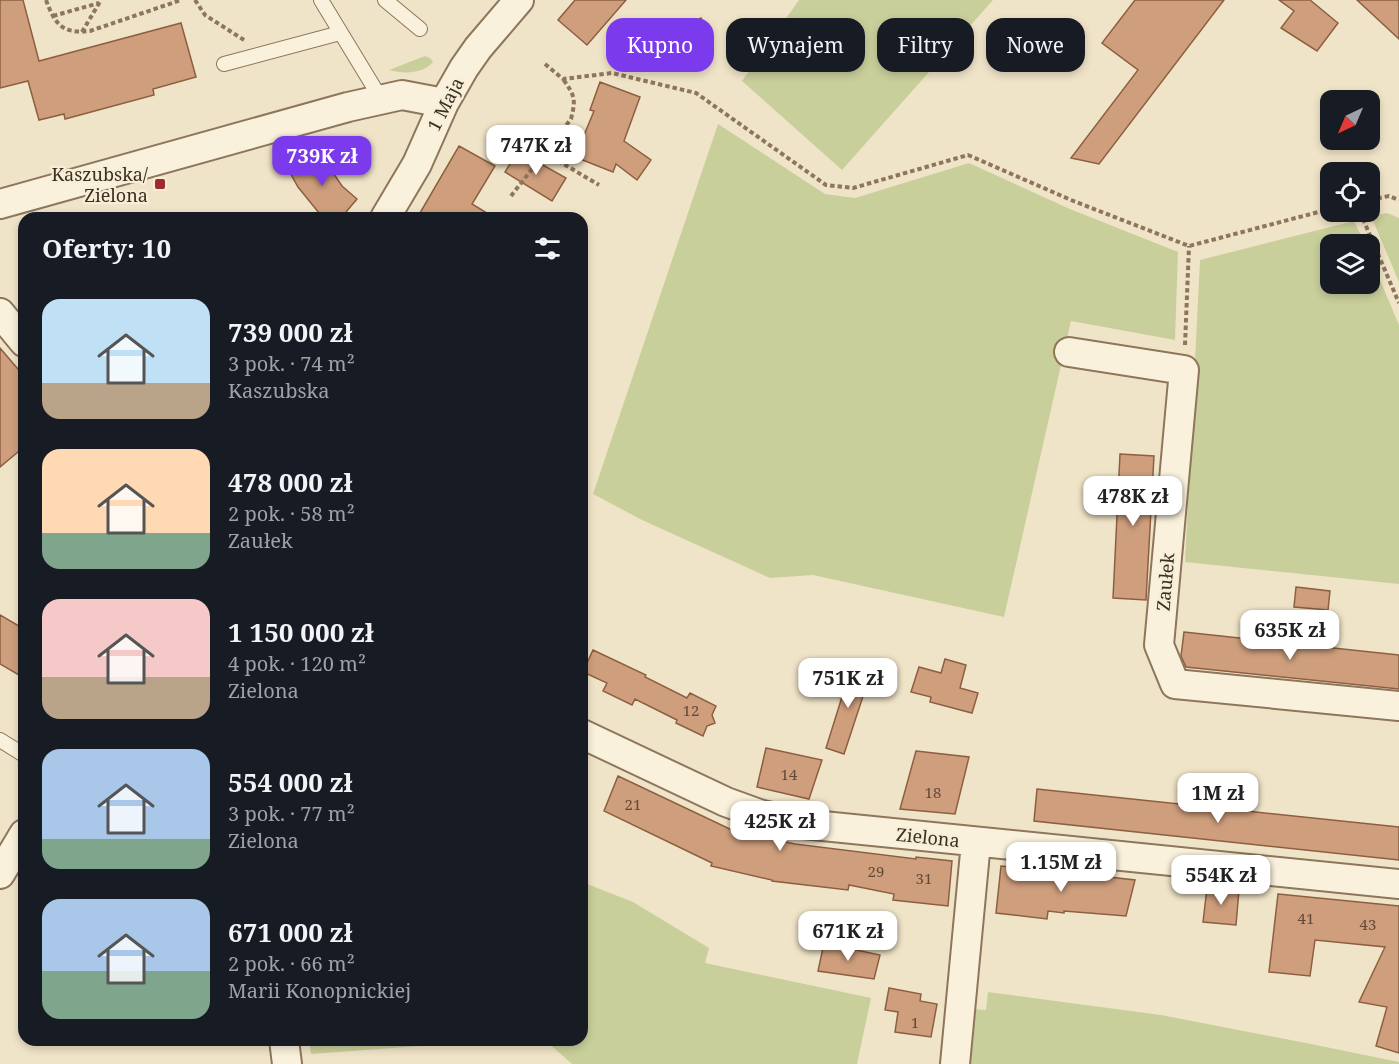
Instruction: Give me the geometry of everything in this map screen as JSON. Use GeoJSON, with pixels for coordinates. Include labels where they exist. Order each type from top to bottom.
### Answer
{"type":"FeatureCollection","features":[{"type":"Feature","properties":{"kind":"street","name":"1 Maja"},"geometry":{"type":"LineString","coordinates":[[389,212],[417,164],[444,103],[464,68],[519,0]]}},
{"type":"Feature","properties":{"kind":"street"},"geometry":{"type":"LineString","coordinates":[[0,204],[381,99],[402,95],[444,103]]}},
{"type":"Feature","properties":{"kind":"street"},"geometry":{"type":"LineString","coordinates":[[0,313],[18,335]]}},
{"type":"Feature","properties":{"kind":"street"},"geometry":{"type":"LineString","coordinates":[[1069,352],[1184,370]]}},
{"type":"Feature","properties":{"kind":"street","name":"Zaułek"},"geometry":{"type":"LineString","coordinates":[[1184,370],[1159,645],[1175,684],[1399,706]]}},
{"type":"Feature","properties":{"kind":"street","name":"Zielona"},"geometry":{"type":"LineString","coordinates":[[588,737],[726,802],[762,815],[803,824],[1399,884]]}},
{"type":"Feature","properties":{"kind":"street"},"geometry":{"type":"LineString","coordinates":[[955,1064],[976,842]]}},
{"type":"Feature","properties":{"kind":"street"},"geometry":{"type":"LineString","coordinates":[[0,874],[18,844]]}},
{"type":"Feature","properties":{"kind":"street"},"geometry":{"type":"LineString","coordinates":[[285,1046],[287,1064]]}},
{"type":"Feature","properties":{"kind":"lane"},"geometry":{"type":"LineString","coordinates":[[321,0],[381,99]]}},
{"type":"Feature","properties":{"kind":"lane"},"geometry":{"type":"LineString","coordinates":[[385,0],[420,29]]}},
{"type":"Feature","properties":{"kind":"lane"},"geometry":{"type":"LineString","coordinates":[[224,64],[340,33]]}},
{"type":"Feature","properties":{"kind":"lane"},"geometry":{"type":"LineString","coordinates":[[0,740],[18,751]]}},
{"type":"Feature","properties":{"kind":"path"},"geometry":{"type":"LineString","coordinates":[[46,0],[52,16],[64,28],[82,32],[181,0]]}},
{"type":"Feature","properties":{"kind":"path"},"geometry":{"type":"LineString","coordinates":[[195,0],[205,15],[264,53]]}},
{"type":"Feature","properties":{"kind":"path"},"geometry":{"type":"LineString","coordinates":[[52,16],[99,1]]}},
{"type":"Feature","properties":{"kind":"path"},"geometry":{"type":"LineString","coordinates":[[82,32],[99,1]]}},
{"type":"Feature","properties":{"kind":"path"},"geometry":{"type":"LineString","coordinates":[[511,196],[571,119],[574,105],[573,93],[563,79],[545,64]]}},
{"type":"Feature","properties":{"kind":"path"},"geometry":{"type":"LineString","coordinates":[[563,79],[612,73],[696,93],[826,185],[853,188],[968,155],[1071,200],[1189,246],[1320,212]]}},
{"type":"Feature","properties":{"kind":"path"},"geometry":{"type":"LineString","coordinates":[[545,153],[599,185]]}},
{"type":"Feature","properties":{"kind":"path"},"geometry":{"type":"LineString","coordinates":[[1380,198],[1389,196],[1399,200]]}},
{"type":"Feature","properties":{"kind":"path"},"geometry":{"type":"LineString","coordinates":[[1364,222],[1399,303]]}},
{"type":"Feature","properties":{"kind":"path"},"geometry":{"type":"LineString","coordinates":[[1184,370],[1189,246]]}},
{"type":"Feature","properties":{"kind":"green space"},"geometry":{"type":"Polygon","coordinates":[[[799,0],[993,0],[974,21],[974,18],[877,18],[877,72],[929,72],[842,170],[742,81],[748,72],[865,72],[865,18],[786,18],[799,0]]]}},
{"type":"Feature","properties":{"kind":"green space"},"geometry":{"type":"Polygon","coordinates":[[[425,56],[433,62],[419,71],[389,70],[425,56]]]}},
{"type":"Feature","properties":{"kind":"green space"},"geometry":{"type":"Polygon","coordinates":[[[718,124],[825,194],[855,198],[969,163],[1070,209],[1178,252],[1175,340],[1071,321],[1004,617],[813,575],[770,578],[642,520],[593,494],[718,124]]]}},
{"type":"Feature","properties":{"kind":"green space"},"geometry":{"type":"Polygon","coordinates":[[[1387,213],[1399,218],[1399,282],[1374,222],[1380,222],[1380,214],[1387,213]]]}},
{"type":"Feature","properties":{"kind":"green space"},"geometry":{"type":"Polygon","coordinates":[[[1354,222],[1360,234],[1320,234],[1320,294],[1380,294],[1380,280],[1399,325],[1399,584],[1185,562],[1200,260],[1354,222]]]}},
{"type":"Feature","properties":{"kind":"green space"},"geometry":{"type":"Polygon","coordinates":[[[588,884],[633,902],[709,948],[705,963],[871,998],[857,1064],[572,1064],[552,1046],[588,1046],[588,884]]]}},
{"type":"Feature","properties":{"kind":"green space"},"geometry":{"type":"Polygon","coordinates":[[[988,992],[1161,1015],[1399,1062],[1399,1064],[968,1064],[974,1009],[986,1010],[988,992]]]}},
{"type":"Feature","properties":{"kind":"green space"},"geometry":{"type":"Polygon","coordinates":[[[310,1046],[420,1046],[311,1054],[310,1046]]]}},
{"type":"Feature","properties":{"kind":"building"},"geometry":{"type":"Polygon","coordinates":[[[0,0],[23,0],[39,61],[181,23],[196,77],[153,89],[154,95],[65,119],[64,114],[39,120],[28,81],[0,88],[0,0]]]}},
{"type":"Feature","properties":{"kind":"building"},"geometry":{"type":"Polygon","coordinates":[[[575,0],[626,0],[610,18],[606,18],[606,23],[587,45],[558,20],[575,0]]]}},
{"type":"Feature","properties":{"kind":"building"},"geometry":{"type":"Polygon","coordinates":[[[1135,0],[1224,0],[1099,164],[1071,158],[1138,70],[1102,43],[1135,0]]]}},
{"type":"Feature","properties":{"kind":"building"},"geometry":{"type":"Polygon","coordinates":[[[1279,0],[1310,0],[1338,23],[1317,51],[1281,28],[1294,11],[1279,0]]]}},
{"type":"Feature","properties":{"kind":"building"},"geometry":{"type":"Polygon","coordinates":[[[1357,0],[1399,0],[1399,39],[1357,0]]]}},
{"type":"Feature","properties":{"kind":"building"},"geometry":{"type":"Polygon","coordinates":[[[600,82],[640,97],[624,141],[651,160],[637,180],[616,164],[613,172],[575,157],[594,111],[590,110],[600,82]]]}},
{"type":"Feature","properties":{"kind":"building"},"geometry":{"type":"Polygon","coordinates":[[[459,146],[495,166],[472,204],[485,212],[420,212],[459,146]]]}},
{"type":"Feature","properties":{"kind":"building"},"geometry":{"type":"Polygon","coordinates":[[[518,151],[566,178],[552,201],[505,172],[518,151]]]}},
{"type":"Feature","properties":{"kind":"building"},"geometry":{"type":"Polygon","coordinates":[[[319,152],[342,186],[357,199],[346,212],[318,212],[298,187],[288,169],[319,152]]]}},
{"type":"Feature","properties":{"kind":"building"},"geometry":{"type":"Polygon","coordinates":[[[0,348],[18,369],[18,452],[0,467],[0,348]]]}},
{"type":"Feature","properties":{"kind":"building"},"geometry":{"type":"Polygon","coordinates":[[[1120,454],[1154,456],[1146,600],[1113,598],[1120,454]]]}},
{"type":"Feature","properties":{"kind":"building"},"geometry":{"type":"Polygon","coordinates":[[[1296,587],[1330,591],[1328,610],[1294,607],[1296,587]]]}},
{"type":"Feature","properties":{"kind":"building"},"geometry":{"type":"Polygon","coordinates":[[[0,615],[18,626],[18,674],[0,664],[0,615]]]}},
{"type":"Feature","properties":{"kind":"building"},"geometry":{"type":"Polygon","coordinates":[[[1184,632],[1399,655],[1399,689],[1186,667],[1181,656],[1184,632]]]}},
{"type":"Feature","properties":{"kind":"building"},"geometry":{"type":"Polygon","coordinates":[[[593,650],[646,675],[645,677],[687,698],[690,693],[716,706],[712,715],[715,723],[707,726],[703,736],[635,699],[632,705],[603,691],[607,683],[588,674],[588,661],[593,650]]]}},
{"type":"Feature","properties":{"kind":"building"},"geometry":{"type":"Polygon","coordinates":[[[945,659],[966,665],[960,688],[978,693],[972,713],[930,702],[931,697],[911,692],[919,667],[941,673],[945,659]]]}},
{"type":"Feature","properties":{"kind":"building"},"geometry":{"type":"Polygon","coordinates":[[[852,665],[871,672],[844,754],[826,748],[852,665]]]}},
{"type":"Feature","properties":{"kind":"building"},"geometry":{"type":"Polygon","coordinates":[[[766,748],[822,760],[809,799],[757,787],[766,748]]]}},
{"type":"Feature","properties":{"kind":"building"},"geometry":{"type":"Polygon","coordinates":[[[916,751],[969,757],[955,814],[900,809],[916,751]]]}},
{"type":"Feature","properties":{"kind":"building"},"geometry":{"type":"Polygon","coordinates":[[[618,776],[734,831],[795,844],[916,859],[916,857],[952,861],[948,906],[893,900],[894,894],[849,885],[848,890],[772,881],[711,866],[712,863],[604,811],[618,776]]]}},
{"type":"Feature","properties":{"kind":"building"},"geometry":{"type":"Polygon","coordinates":[[[1037,789],[1399,827],[1399,860],[1034,821],[1037,789]]]}},
{"type":"Feature","properties":{"kind":"building"},"geometry":{"type":"Polygon","coordinates":[[[1001,866],[1135,880],[1126,916],[1048,911],[1047,919],[996,913],[1001,866]]]}},
{"type":"Feature","properties":{"kind":"building"},"geometry":{"type":"Polygon","coordinates":[[[1207,888],[1239,890],[1236,925],[1203,922],[1207,888]]]}},
{"type":"Feature","properties":{"kind":"building"},"geometry":{"type":"Polygon","coordinates":[[[1278,894],[1399,906],[1399,1053],[1376,1046],[1387,1007],[1359,1002],[1385,947],[1315,940],[1310,976],[1269,972],[1278,894]]]}},
{"type":"Feature","properties":{"kind":"building"},"geometry":{"type":"Polygon","coordinates":[[[824,943],[880,955],[874,979],[818,971],[824,943]]]}},
{"type":"Feature","properties":{"kind":"building"},"geometry":{"type":"Polygon","coordinates":[[[889,988],[921,994],[920,1001],[937,1004],[931,1037],[895,1032],[898,1012],[885,1010],[889,988]]]}},
{"type":"Feature","properties":{"kind":"place","name":"Kaszubska/ Zielona"},"geometry":{"type":"Point","coordinates":[160,184]}}]}
